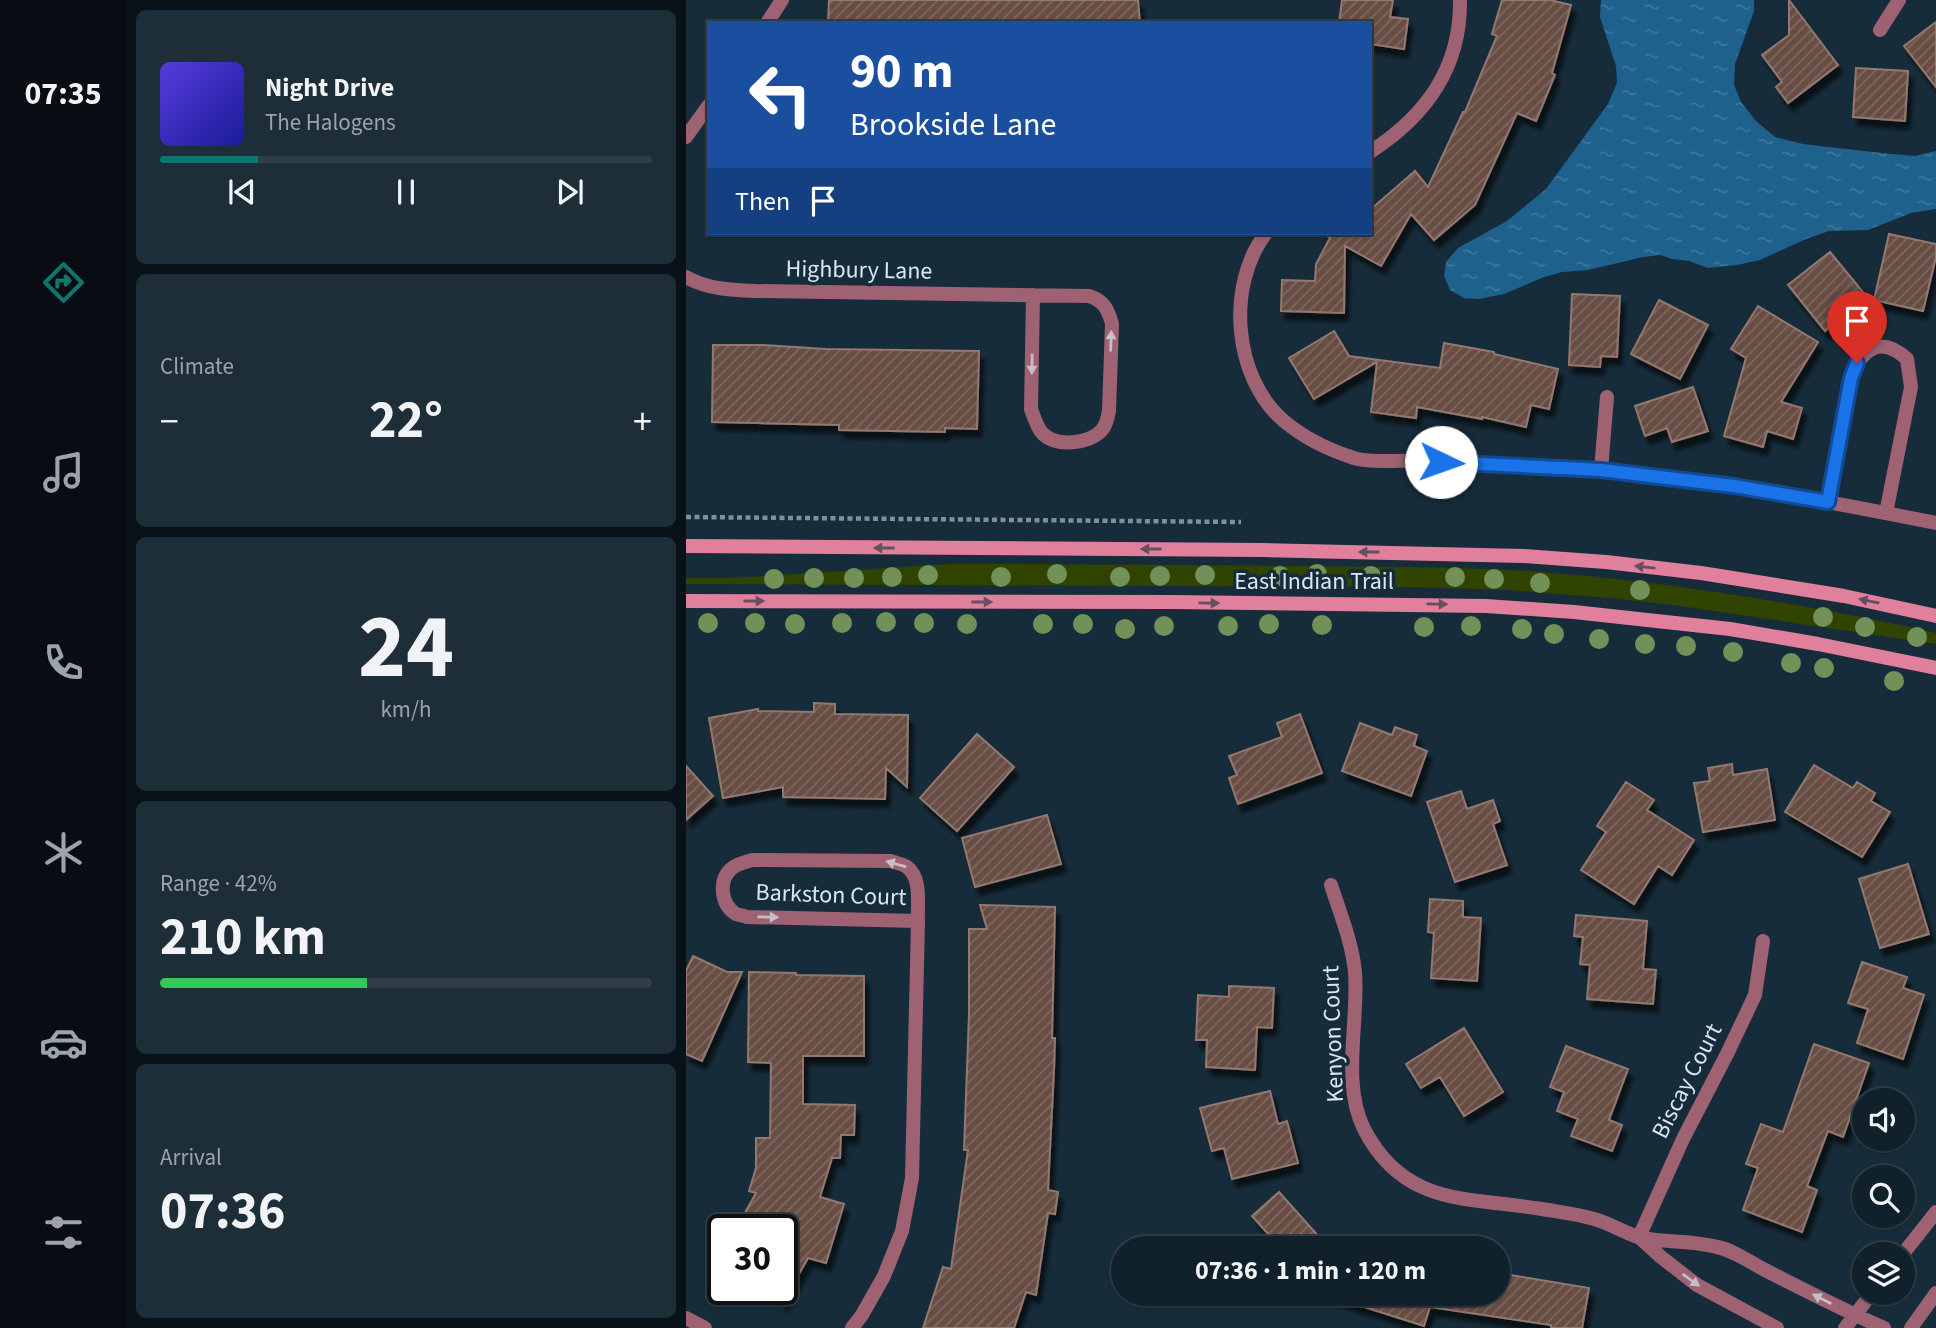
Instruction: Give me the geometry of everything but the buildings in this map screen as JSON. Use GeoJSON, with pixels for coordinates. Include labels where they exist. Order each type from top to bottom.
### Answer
{"type":"FeatureCollection","features":[{"type":"Feature","properties":{"kind":"main road","name":"East Indian Trail"},"geometry":{"type":"LineString","coordinates":[[686,546],[1263,550],[1524,556],[1702,573],[1832,594],[1936,616]]}},
{"type":"Feature","properties":{"kind":"main road","name":"East Indian Trail"},"geometry":{"type":"LineString","coordinates":[[686,601],[1486,606],[1574,612],[1730,629],[1818,643],[1936,668]]}},
{"type":"Feature","properties":{"kind":"street"},"geometry":{"type":"LineString","coordinates":[[768,21],[782,0]]}},
{"type":"Feature","properties":{"kind":"street"},"geometry":{"type":"LineString","coordinates":[[1372,150],[1406,125],[1424,107],[1436,88],[1456,46],[1460,0]]}},
{"type":"Feature","properties":{"kind":"street"},"geometry":{"type":"LineString","coordinates":[[1880,30],[1899,0]]}},
{"type":"Feature","properties":{"kind":"street"},"geometry":{"type":"LineString","coordinates":[[686,136],[707,108]]}},
{"type":"Feature","properties":{"kind":"street"},"geometry":{"type":"LineString","coordinates":[[1264,235],[1248,268],[1240,299],[1241,336],[1250,369],[1264,400],[1284,421],[1315,443],[1357,460],[1601,470],[1734,486],[1936,523]]}},
{"type":"Feature","properties":{"kind":"street","name":"Highbury Lane"},"geometry":{"type":"LineString","coordinates":[[686,277],[725,290],[755,292],[1033,295],[1089,296],[1097,299],[1109,310],[1112,324],[1110,411],[1101,432],[1090,438],[1066,443],[1055,440],[1043,434],[1036,422],[1031,409],[1033,295]]}},
{"type":"Feature","properties":{"kind":"street"},"geometry":{"type":"LineString","coordinates":[[1828,502],[1851,378],[1865,353],[1874,348],[1887,347],[1908,359],[1911,387],[1886,513]]}},
{"type":"Feature","properties":{"kind":"street"},"geometry":{"type":"LineString","coordinates":[[1601,470],[1607,397]]}},
{"type":"Feature","properties":{"kind":"street","name":"Barkston Court"},"geometry":{"type":"LineString","coordinates":[[852,1328],[884,1276],[902,1230],[912,1178],[918,921],[914,875],[906,866],[891,861],[752,860],[730,869],[724,879],[722,891],[727,904],[736,913],[747,916],[918,921]]}},
{"type":"Feature","properties":{"kind":"street","name":"Kenyon Court"},"geometry":{"type":"LineString","coordinates":[[1331,885],[1351,947],[1355,971],[1352,1059],[1354,1096],[1363,1127],[1380,1153],[1405,1178],[1432,1192],[1454,1198],[1541,1209],[1594,1219],[1639,1237],[1719,1247],[1884,1328]]}},
{"type":"Feature","properties":{"kind":"street","name":"Biscay Court"},"geometry":{"type":"LineString","coordinates":[[1639,1237],[1683,1139],[1755,995],[1763,941]]}},
{"type":"Feature","properties":{"kind":"street"},"geometry":{"type":"LineString","coordinates":[[1912,1242],[1936,1212]]}},
{"type":"Feature","properties":{"kind":"street","name":"Kenyon Court"},"geometry":{"type":"LineString","coordinates":[[1639,1237],[1697,1285],[1777,1328]]}},
{"type":"Feature","properties":{"kind":"street"},"geometry":{"type":"LineString","coordinates":[[1910,1328],[1936,1293]]}},
{"type":"Feature","properties":{"kind":"street"},"geometry":{"type":"LineString","coordinates":[[1845,1328],[1863,1305]]}},
{"type":"Feature","properties":{"kind":"street"},"geometry":{"type":"LineString","coordinates":[[686,1318],[705,1328]]}},
{"type":"Feature","properties":{"kind":"path"},"geometry":{"type":"LineString","coordinates":[[686,517],[1241,522]]}},
{"type":"Feature","properties":{"kind":"green space"},"geometry":{"type":"Polygon","coordinates":[[[950,564],[1468,568],[1579,575],[1682,587],[1835,612],[1936,633],[1936,644],[1680,606],[1508,590],[1409,587],[686,584],[686,578],[731,578],[950,564]]]}},
{"type":"Feature","properties":{"kind":"water"},"geometry":{"type":"Polygon","coordinates":[[[1601,0],[1754,0],[1754,11],[1735,64],[1734,85],[1741,102],[1756,121],[1775,137],[1803,144],[1915,156],[1936,151],[1936,209],[1911,213],[1868,230],[1829,231],[1760,260],[1737,265],[1708,268],[1660,255],[1588,270],[1562,272],[1504,294],[1479,299],[1464,298],[1450,290],[1444,276],[1446,262],[1458,248],[1507,221],[1546,189],[1608,104],[1617,83],[1616,66],[1600,17],[1601,0]]]}},
{"type":"Feature","properties":{"kind":"route"},"geometry":{"type":"LineString","coordinates":[[1441,462],[1601,470],[1734,486],[1828,502],[1851,378],[1857,363]]}}]}
